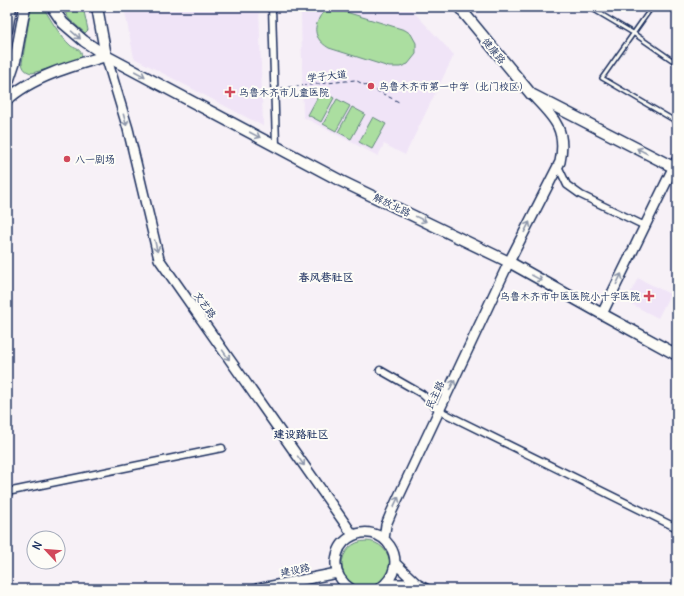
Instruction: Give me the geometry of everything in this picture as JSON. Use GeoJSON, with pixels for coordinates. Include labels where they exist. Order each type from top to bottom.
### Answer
{"type":"FeatureCollection","features":[{"type":"Feature","properties":{"kind":"main road"},"geometry":{"type":"LineString","coordinates":[[7,30],[11,7]]}},
{"type":"Feature","properties":{"kind":"main road"},"geometry":{"type":"LineString","coordinates":[[7,84],[15,61],[25,7]]}},
{"type":"Feature","properties":{"kind":"main road","name":"解放北路"},"geometry":{"type":"LineString","coordinates":[[52,7],[63,23],[84,41],[106,56],[341,181],[509,262],[677,355]]}},
{"type":"Feature","properties":{"kind":"main road"},"geometry":{"type":"LineString","coordinates":[[10,98],[25,86],[72,66],[106,56],[97,7]]}},
{"type":"Feature","properties":{"kind":"main road","name":"健康路"},"geometry":{"type":"LineString","coordinates":[[459,7],[530,94]]}},
{"type":"Feature","properties":{"kind":"main road"},"geometry":{"type":"LineString","coordinates":[[530,94],[676,167]]}},
{"type":"Feature","properties":{"kind":"street"},"geometry":{"type":"LineString","coordinates":[[272,7],[276,146]]}},
{"type":"Feature","properties":{"kind":"street","name":"文艺路"},"geometry":{"type":"LineString","coordinates":[[106,56],[128,129],[159,259],[353,535]]}},
{"type":"Feature","properties":{"kind":"street","name":"民主路"},"geometry":{"type":"LineString","coordinates":[[384,539],[386,525],[509,262],[558,166],[562,152],[561,132],[548,112],[530,94]]}},
{"type":"Feature","properties":{"kind":"street"},"geometry":{"type":"LineString","coordinates":[[558,166],[567,185],[581,195],[645,226]]}},
{"type":"Feature","properties":{"kind":"street"},"geometry":{"type":"LineString","coordinates":[[602,314],[659,196],[676,167]]}},
{"type":"Feature","properties":{"kind":"street"},"geometry":{"type":"LineString","coordinates":[[380,370],[422,394],[440,411],[677,528]]}},
{"type":"Feature","properties":{"kind":"street"},"geometry":{"type":"LineString","coordinates":[[7,492],[222,448]]}},
{"type":"Feature","properties":{"kind":"street"},"geometry":{"type":"LineString","coordinates":[[352,589],[341,580],[337,573],[335,564],[336,556],[342,544],[353,535],[360,533],[369,533],[384,539],[394,554],[394,571],[382,587]]}},
{"type":"Feature","properties":{"kind":"street"},"geometry":{"type":"LineString","coordinates":[[395,564],[417,584],[426,589]]}},
{"type":"Feature","properties":{"kind":"street","name":"建设路"},"geometry":{"type":"LineString","coordinates":[[257,589],[337,573]]}},
{"type":"Feature","properties":{"kind":"street"},"geometry":{"type":"LineString","coordinates":[[382,587],[417,584]]}},
{"type":"Feature","properties":{"kind":"lane"},"geometry":{"type":"LineString","coordinates":[[589,7],[633,33],[672,60]]}},
{"type":"Feature","properties":{"kind":"lane"},"geometry":{"type":"LineString","coordinates":[[652,7],[602,78],[677,122]]}},
{"type":"Feature","properties":{"kind":"path","name":"学子大道"},"geometry":{"type":"LineString","coordinates":[[275,88],[355,80],[401,103]]}},
{"type":"Feature","properties":{"kind":"shaded area","name":"乌鲁木齐市儿童医院"},"geometry":{"type":"Polygon","coordinates":[[[124,7],[259,7],[263,126],[134,58],[124,7]]]}},
{"type":"Feature","properties":{"kind":"shaded area","name":"乌鲁木齐市第一中学（北门校区）"},"geometry":{"type":"Polygon","coordinates":[[[307,7],[409,7],[454,55],[405,155],[384,144],[378,156],[303,117],[301,12],[307,7]]]}},
{"type":"Feature","properties":{"kind":"shaded area","name":"乌鲁木齐市中医医院小十字医院"},"geometry":{"type":"Polygon","coordinates":[[[638,278],[670,294],[658,318],[631,304],[628,298],[638,278]]]}},
{"type":"Feature","properties":{"kind":"green space"},"geometry":{"type":"Polygon","coordinates":[[[31,7],[43,7],[63,37],[71,46],[82,54],[78,61],[32,73],[25,70],[22,63],[31,7]]]}},
{"type":"Feature","properties":{"kind":"green space"},"geometry":{"type":"Polygon","coordinates":[[[62,7],[83,7],[88,30],[85,33],[69,19],[62,7]]]}},
{"type":"Feature","properties":{"kind":"green space"},"geometry":{"type":"Polygon","coordinates":[[[336,9],[405,30],[411,34],[416,43],[416,54],[408,64],[400,67],[389,67],[329,48],[322,43],[318,37],[316,33],[316,25],[323,13],[336,9]]]}},
{"type":"Feature","properties":{"kind":"green space"},"geometry":{"type":"Polygon","coordinates":[[[321,91],[334,98],[321,122],[308,115],[321,91]]]}},
{"type":"Feature","properties":{"kind":"green space"},"geometry":{"type":"Polygon","coordinates":[[[337,99],[350,106],[336,131],[323,124],[337,99]]]}},
{"type":"Feature","properties":{"kind":"green space"},"geometry":{"type":"Polygon","coordinates":[[[352,107],[365,114],[351,139],[338,132],[352,107]]]}},
{"type":"Feature","properties":{"kind":"green space"},"geometry":{"type":"Polygon","coordinates":[[[373,117],[386,124],[372,149],[359,142],[373,117]]]}},
{"type":"Feature","properties":{"kind":"green space"},"geometry":{"type":"Polygon","coordinates":[[[366,541],[375,543],[383,548],[388,556],[390,565],[388,574],[383,582],[375,587],[366,589],[357,587],[349,582],[344,574],[342,565],[344,556],[349,548],[357,543],[366,541]]]}},
{"type":"Feature","properties":{"kind":"place","name":"乌鲁木齐市第一中学（北门校区）"},"geometry":{"type":"Point","coordinates":[371,86]}},
{"type":"Feature","properties":{"kind":"place","name":"乌鲁木齐市儿童医院"},"geometry":{"type":"Point","coordinates":[230,92]}},
{"type":"Feature","properties":{"kind":"place","name":"八一剧场"},"geometry":{"type":"Point","coordinates":[67,159]}},
{"type":"Feature","properties":{"kind":"place","name":"乌鲁木齐市中医医院小十字医院"},"geometry":{"type":"Point","coordinates":[649,296]}},
{"type":"Feature","properties":{"kind":"district","name":"春风巷社区"},"geometry":{"type":"Point","coordinates":[326,277]}},
{"type":"Feature","properties":{"kind":"district","name":"建设路社区"},"geometry":{"type":"Point","coordinates":[301,434]}}]}
